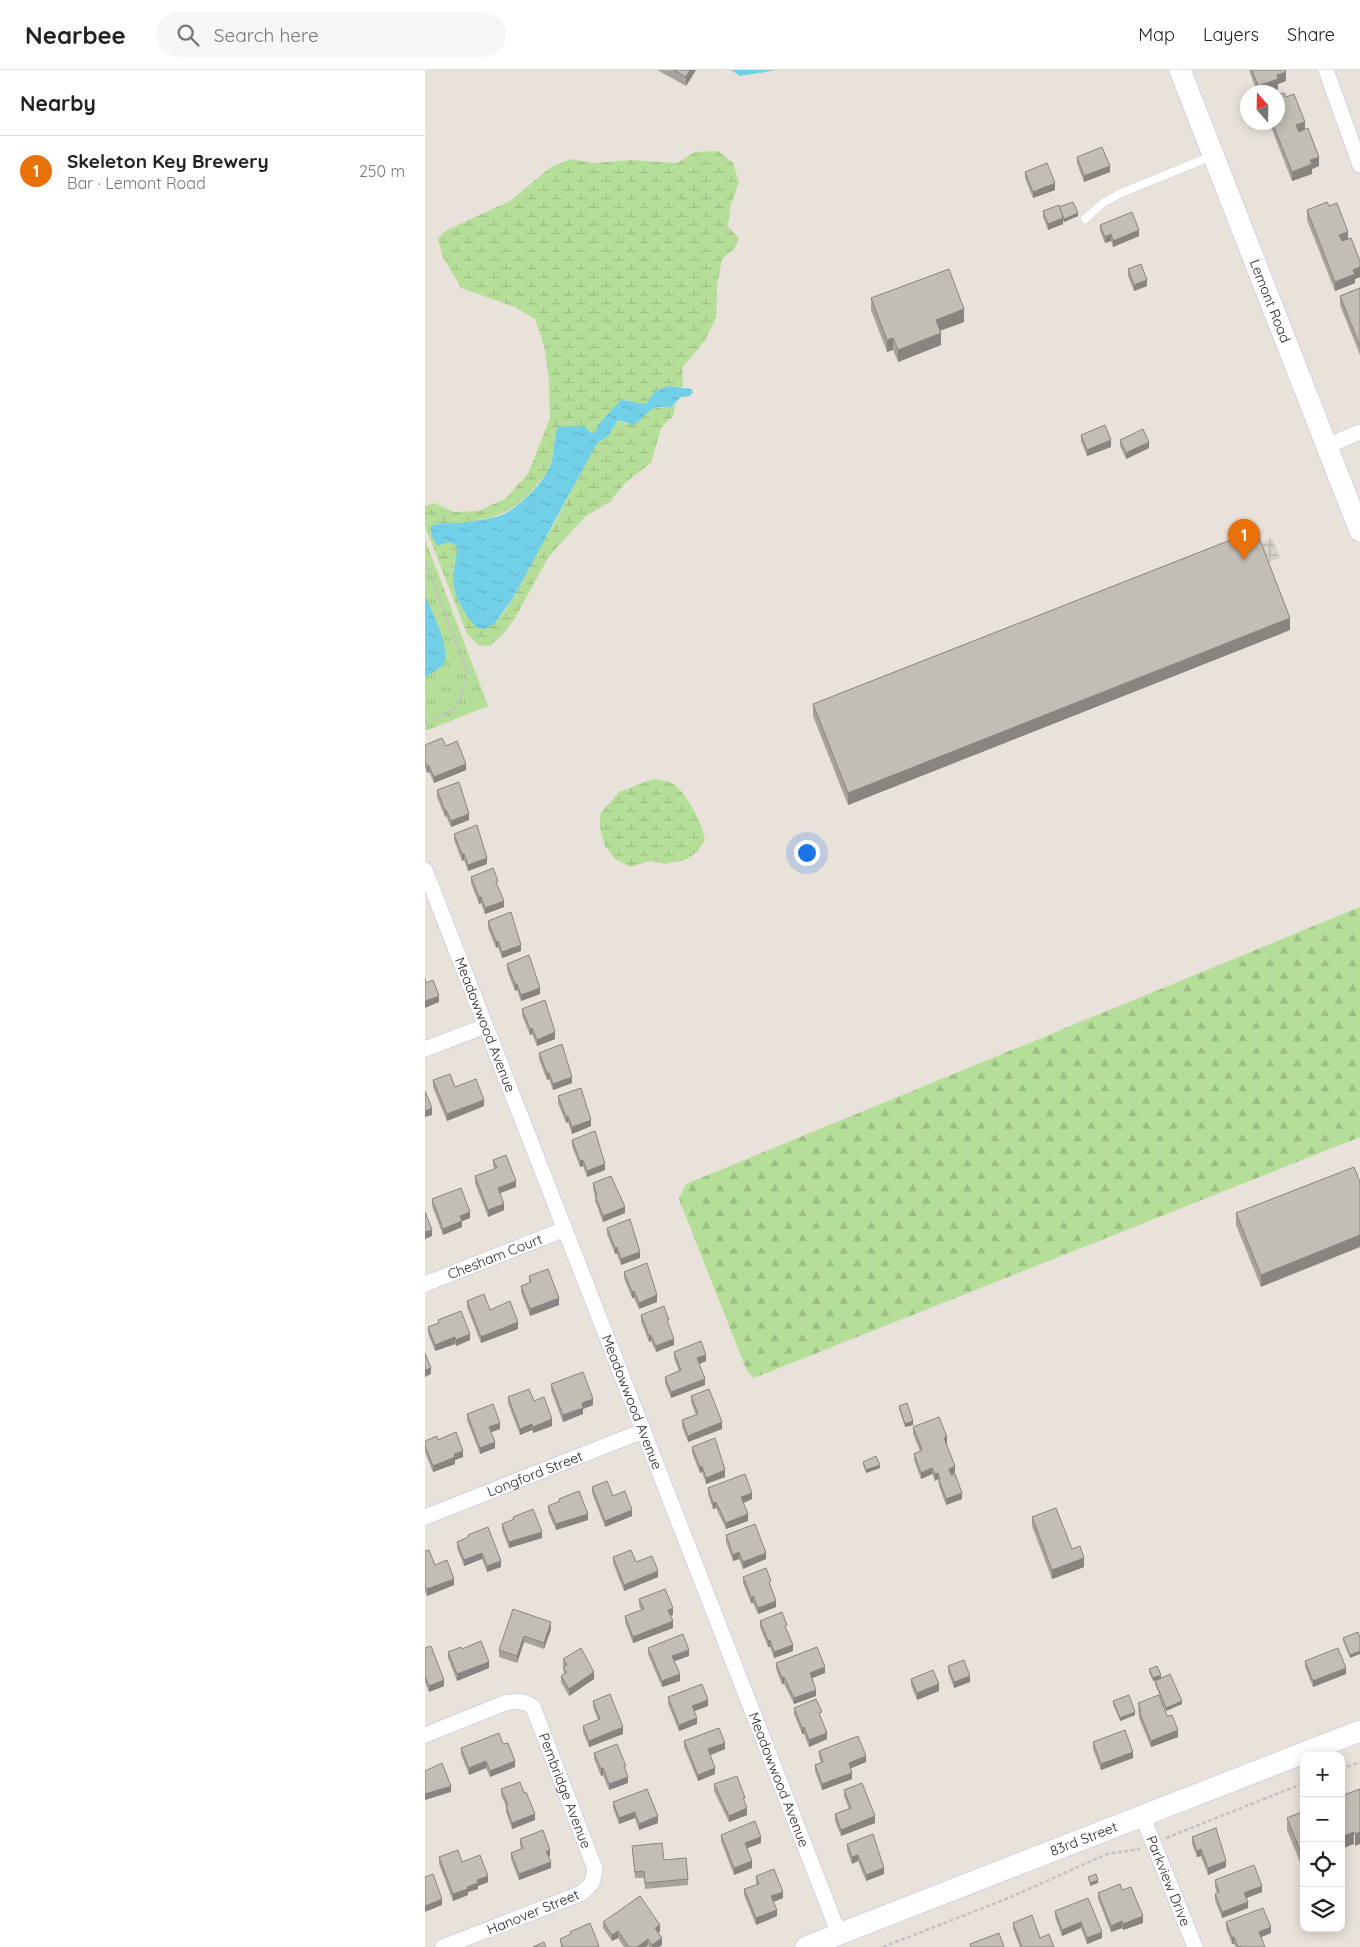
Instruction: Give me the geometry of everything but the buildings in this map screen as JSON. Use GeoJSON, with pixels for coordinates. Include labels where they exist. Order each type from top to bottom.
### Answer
{"type":"FeatureCollection","features":[{"type":"Feature","properties":{"kind":"main road","name":"Lemont Road"},"geometry":{"type":"LineString","coordinates":[[1180,70],[1360,531]]}},
{"type":"Feature","properties":{"kind":"main road","name":"83rd Street"},"geometry":{"type":"LineString","coordinates":[[806,1947],[1360,1731]]}},
{"type":"Feature","properties":{"kind":"street"},"geometry":{"type":"LineString","coordinates":[[1326,70],[1360,165]]}},
{"type":"Feature","properties":{"kind":"street"},"geometry":{"type":"LineString","coordinates":[[1327,446],[1360,432]]}},
{"type":"Feature","properties":{"kind":"street","name":"Meadowwood Avenue"},"geometry":{"type":"LineString","coordinates":[[425,870],[839,1934]]}},
{"type":"Feature","properties":{"kind":"street"},"geometry":{"type":"LineString","coordinates":[[425,1050],[485,1026]]}},
{"type":"Feature","properties":{"kind":"street","name":"Chesham Court"},"geometry":{"type":"LineString","coordinates":[[425,1284],[565,1229]]}},
{"type":"Feature","properties":{"kind":"street","name":"Longford Street"},"geometry":{"type":"LineString","coordinates":[[425,1517],[643,1432]]}},
{"type":"Feature","properties":{"kind":"street","name":"Pembridge Avenue"},"geometry":{"type":"LineString","coordinates":[[425,1735],[515,1701],[526,1702],[533,1707],[595,1865],[592,1883]]}},
{"type":"Feature","properties":{"kind":"street","name":"Parkview Drive"},"geometry":{"type":"LineString","coordinates":[[1142,1815],[1195,1947]]}},
{"type":"Feature","properties":{"kind":"street","name":"Hanover Street"},"geometry":{"type":"LineString","coordinates":[[443,1947],[582,1893],[592,1883]]}},
{"type":"Feature","properties":{"kind":"lane"},"geometry":{"type":"LineString","coordinates":[[1085,219],[1103,203],[1121,193],[1213,155]]}},
{"type":"Feature","properties":{"kind":"path"},"geometry":{"type":"LineString","coordinates":[[425,561],[468,672],[458,706],[448,713],[425,723]]}},
{"type":"Feature","properties":{"kind":"path"},"geometry":{"type":"LineString","coordinates":[[1345,1768],[1360,1762]]}},
{"type":"Feature","properties":{"kind":"path"},"geometry":{"type":"LineString","coordinates":[[883,1947],[1006,1899],[1107,1854],[1138,1850],[1300,1785]]}},
{"type":"Feature","properties":{"kind":"green space"},"geometry":{"type":"Polygon","coordinates":[[[718,151],[733,163],[739,182],[730,208],[728,227],[739,238],[735,248],[722,259],[717,284],[716,318],[704,342],[682,368],[683,387],[662,389],[654,394],[646,404],[637,404],[628,400],[609,413],[597,432],[555,435],[553,454],[546,474],[519,503],[495,516],[468,523],[439,523],[430,531],[438,545],[448,543],[458,547],[453,574],[455,591],[466,614],[471,620],[485,629],[495,622],[510,604],[532,560],[552,528],[597,443],[608,436],[618,420],[626,424],[639,421],[652,409],[660,407],[670,408],[676,403],[673,416],[661,428],[651,463],[626,482],[610,502],[586,516],[549,556],[515,618],[504,633],[491,645],[480,646],[467,634],[425,526],[425,506],[434,503],[454,512],[479,511],[506,498],[528,474],[550,418],[549,380],[544,345],[535,319],[515,307],[461,288],[443,257],[438,238],[447,230],[510,201],[551,167],[571,159],[593,163],[630,160],[677,163],[695,152],[718,151]]]}},
{"type":"Feature","properties":{"kind":"green space"},"geometry":{"type":"Polygon","coordinates":[[[425,539],[488,706],[425,731],[425,539]]]}},
{"type":"Feature","properties":{"kind":"green space"},"geometry":{"type":"Polygon","coordinates":[[[653,779],[671,783],[681,791],[694,811],[705,840],[698,851],[685,860],[665,864],[650,861],[631,867],[615,859],[605,846],[600,829],[600,814],[619,792],[653,779]]]}},
{"type":"Feature","properties":{"kind":"green space"},"geometry":{"type":"Polygon","coordinates":[[[1360,907],[1360,1137],[754,1378],[747,1371],[679,1199],[686,1184],[1360,907]]]}},
{"type":"Feature","properties":{"kind":"shaded area"},"geometry":{"type":"Polygon","coordinates":[[[1272,538],[1280,558],[1264,564],[1257,545],[1272,538]]]}},
{"type":"Feature","properties":{"kind":"water"},"geometry":{"type":"Polygon","coordinates":[[[731,70],[778,70],[740,76],[731,70]]]}},
{"type":"Feature","properties":{"kind":"water"},"geometry":{"type":"Polygon","coordinates":[[[669,386],[691,389],[693,392],[690,396],[681,397],[670,408],[657,407],[652,409],[633,425],[618,420],[608,436],[597,443],[512,600],[494,624],[485,629],[477,628],[463,610],[453,583],[457,547],[448,543],[438,546],[432,537],[431,526],[485,519],[506,513],[528,496],[549,469],[558,427],[584,426],[591,433],[596,432],[598,425],[621,400],[646,404],[655,391],[669,386]]]}},
{"type":"Feature","properties":{"kind":"water"},"geometry":{"type":"Polygon","coordinates":[[[425,596],[443,640],[445,657],[444,663],[438,669],[425,677],[425,596]]]}},
{"type":"Feature","properties":{"kind":"place","name":"Skeleton Key Brewery"},"geometry":{"type":"Point","coordinates":[1244,560]}}]}
